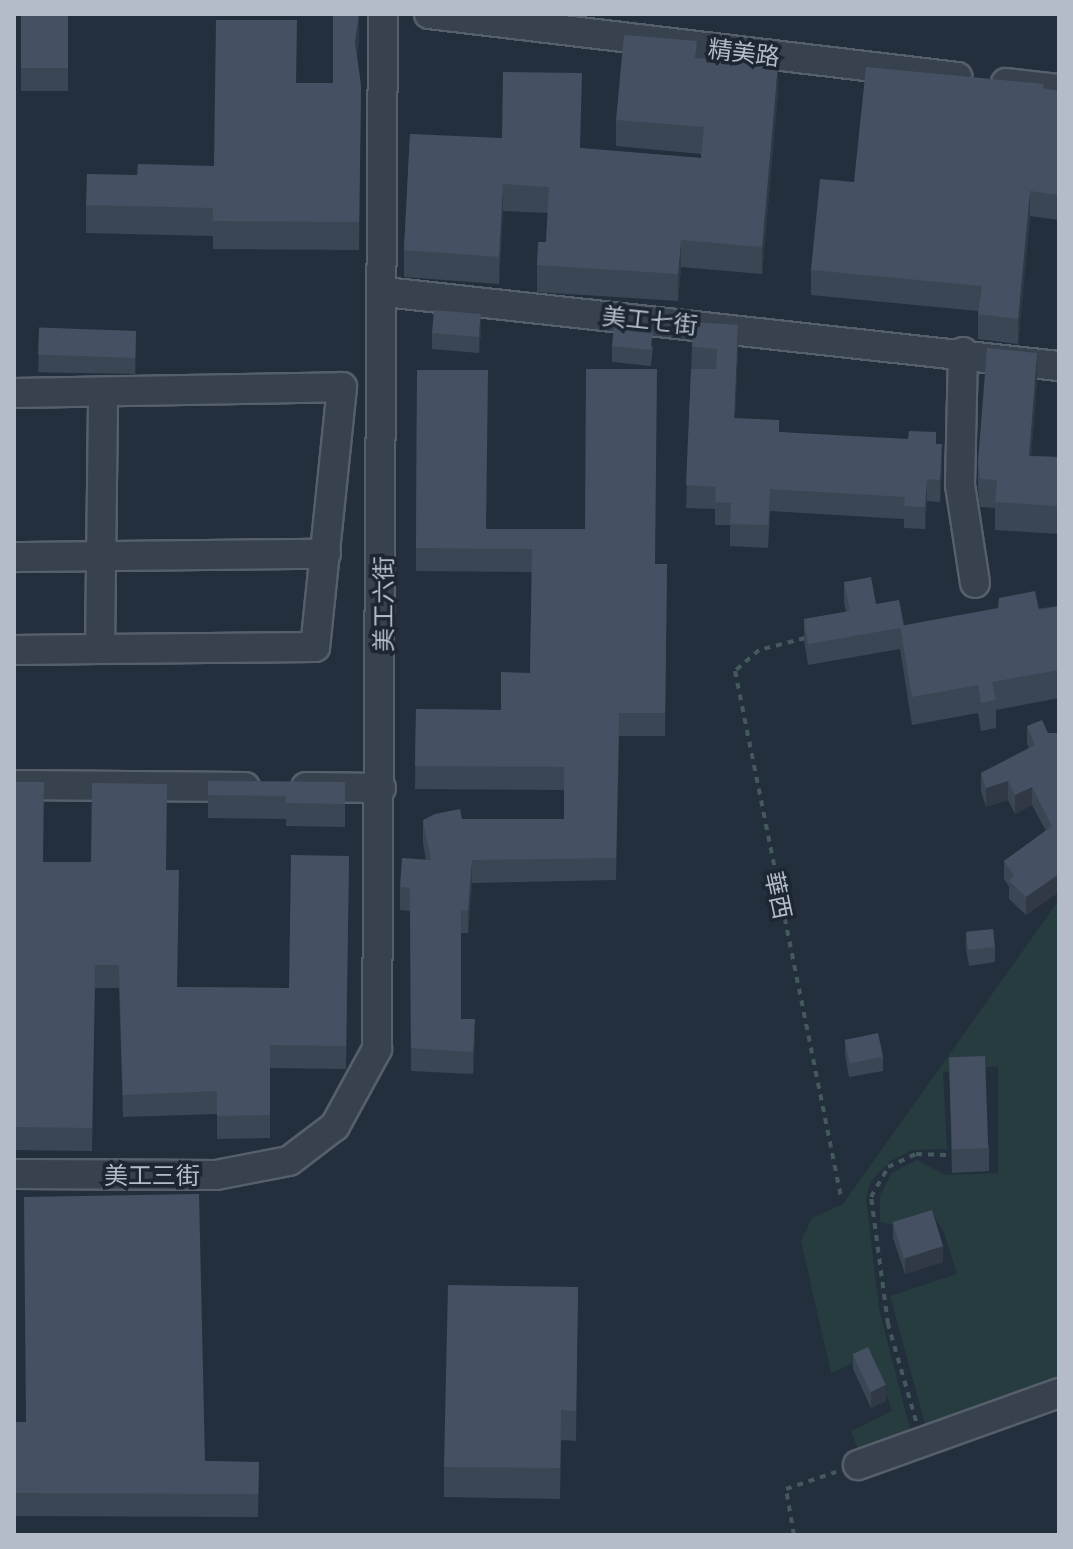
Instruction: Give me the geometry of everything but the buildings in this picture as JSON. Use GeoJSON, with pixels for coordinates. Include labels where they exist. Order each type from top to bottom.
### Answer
{"type":"FeatureCollection","features":[{"type":"Feature","properties":{"kind":"street","name":"美工六街"},"geometry":{"type":"LineString","coordinates":[[289,1161],[335,1126],[377,1049],[385,292],[383,14]]}},
{"type":"Feature","properties":{"kind":"street","name":"精美路"},"geometry":{"type":"LineString","coordinates":[[429,14],[1059,89]]}},
{"type":"Feature","properties":{"kind":"street","name":"美工七街"},"geometry":{"type":"LineString","coordinates":[[385,292],[963,352],[1059,366]]}},
{"type":"Feature","properties":{"kind":"street"},"geometry":{"type":"LineString","coordinates":[[963,352],[960,485],[975,583]]}},
{"type":"Feature","properties":{"kind":"street"},"geometry":{"type":"LineString","coordinates":[[14,393],[342,387],[315,647],[14,650]]}},
{"type":"Feature","properties":{"kind":"street"},"geometry":{"type":"LineString","coordinates":[[100,649],[103,392]]}},
{"type":"Feature","properties":{"kind":"street"},"geometry":{"type":"LineString","coordinates":[[14,557],[326,554]]}},
{"type":"Feature","properties":{"kind":"street"},"geometry":{"type":"LineString","coordinates":[[14,785],[381,788]]}},
{"type":"Feature","properties":{"kind":"street","name":"美工三街"},"geometry":{"type":"LineString","coordinates":[[14,1174],[216,1175],[289,1161]]}},
{"type":"Feature","properties":{"kind":"street"},"geometry":{"type":"LineString","coordinates":[[858,1465],[1059,1393]]}},
{"type":"Feature","properties":{"kind":"path","name":"華西"},"geometry":{"type":"LineString","coordinates":[[805,638],[759,650],[735,671],[841,1197]]}},
{"type":"Feature","properties":{"kind":"path"},"geometry":{"type":"LineString","coordinates":[[922,1442],[888,1324],[871,1197],[888,1167],[916,1154],[947,1155]]}},
{"type":"Feature","properties":{"kind":"path"},"geometry":{"type":"LineString","coordinates":[[794,1535],[786,1489],[858,1465]]}},
{"type":"Feature","properties":{"kind":"green space"},"geometry":{"type":"Polygon","coordinates":[[[1059,900],[1059,1387],[927,1431],[890,1296],[957,1274],[943,1230],[932,1213],[898,1226],[880,1222],[880,1195],[892,1173],[917,1160],[946,1175],[998,1173],[998,1066],[943,1072],[947,1149],[912,1150],[889,1162],[871,1181],[866,1197],[879,1309],[912,1437],[860,1455],[851,1431],[892,1411],[872,1354],[831,1373],[801,1241],[812,1218],[843,1204],[1059,900]]]}}]}
